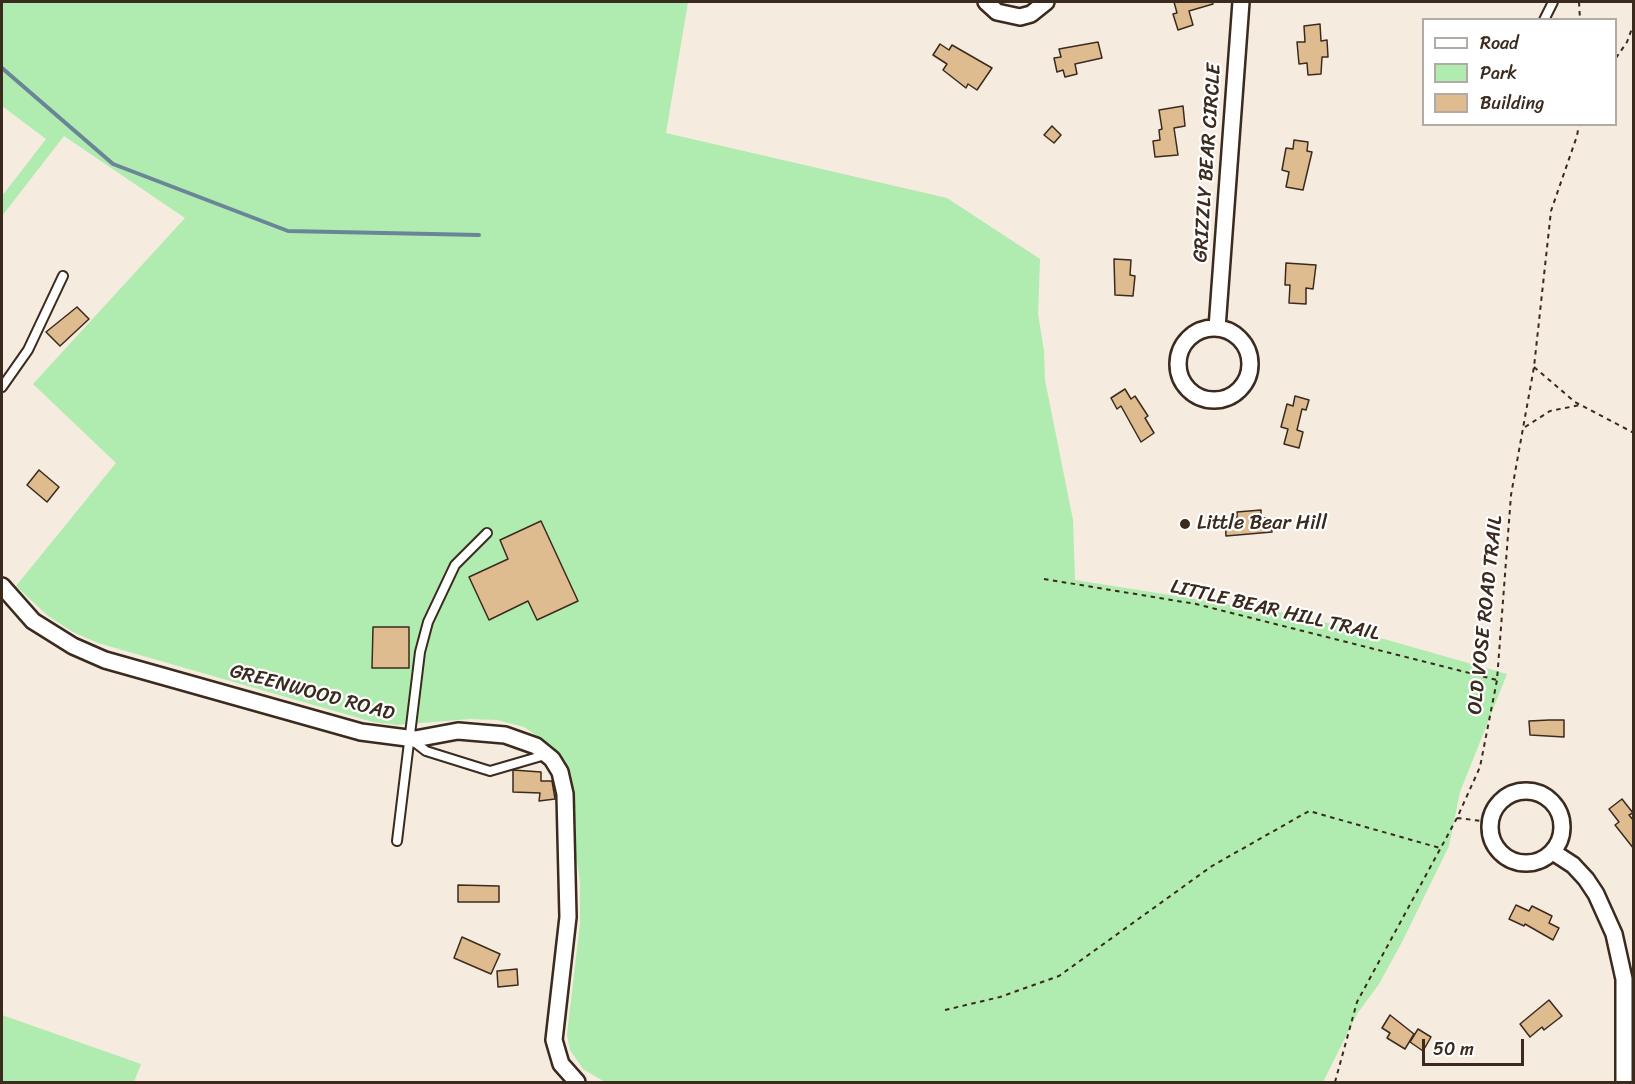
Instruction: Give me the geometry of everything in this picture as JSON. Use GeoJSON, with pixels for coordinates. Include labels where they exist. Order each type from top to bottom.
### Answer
{"type":"FeatureCollection","features":[{"type":"Feature","properties":{"kind":"street"},"geometry":{"type":"LineString","coordinates":[[986,2],[997,12],[1020,17],[1031,14],[1046,2]]}},
{"type":"Feature","properties":{"kind":"street","name":"GRIZZLY BEAR CIRCLE"},"geometry":{"type":"LineString","coordinates":[[1217,328],[1241,2]]}},
{"type":"Feature","properties":{"kind":"street"},"geometry":{"type":"LineString","coordinates":[[1217,328],[1231,333],[1243,343],[1249,357],[1249,372],[1238,391],[1225,398],[1210,400],[1196,395],[1185,385],[1179,372],[1179,357],[1185,343],[1196,333],[1217,328]]}},
{"type":"Feature","properties":{"kind":"street","name":"GREENWOOD ROAD"},"geometry":{"type":"LineString","coordinates":[[2,586],[33,621],[74,646],[105,660],[361,732],[409,738],[458,731],[505,735],[536,746],[548,755]]}},
{"type":"Feature","properties":{"kind":"street"},"geometry":{"type":"LineString","coordinates":[[548,755],[560,772],[565,794],[568,917],[554,1040],[561,1064],[577,1083]]}},
{"type":"Feature","properties":{"kind":"street"},"geometry":{"type":"LineString","coordinates":[[1524,790],[1542,794],[1557,806],[1562,817],[1563,830],[1553,852],[1533,863],[1511,860],[1494,844],[1490,822],[1494,810],[1512,793],[1524,790]]}},
{"type":"Feature","properties":{"kind":"street"},"geometry":{"type":"LineString","coordinates":[[1553,852],[1573,865],[1586,879],[1596,894],[1614,934],[1624,979],[1624,1083]]}},
{"type":"Feature","properties":{"kind":"lane"},"geometry":{"type":"LineString","coordinates":[[1545,18],[1553,2]]}},
{"type":"Feature","properties":{"kind":"lane"},"geometry":{"type":"LineString","coordinates":[[2,387],[28,350],[63,276]]}},
{"type":"Feature","properties":{"kind":"lane"},"geometry":{"type":"LineString","coordinates":[[397,841],[420,652],[428,622],[455,565],[487,533]]}},
{"type":"Feature","properties":{"kind":"lane"},"geometry":{"type":"LineString","coordinates":[[409,738],[426,751],[490,771],[548,755]]}},
{"type":"Feature","properties":{"kind":"path"},"geometry":{"type":"LineString","coordinates":[[1579,2],[1580,18]]}},
{"type":"Feature","properties":{"kind":"path"},"geometry":{"type":"LineString","coordinates":[[1617,57],[1627,42],[1634,23]]}},
{"type":"Feature","properties":{"kind":"path","name":"OLD VOSE ROAD TRAIL"},"geometry":{"type":"LineString","coordinates":[[1335,1083],[1357,1002],[1456,818],[1480,767],[1497,680],[1511,495],[1534,367],[1551,211],[1579,126]]}},
{"type":"Feature","properties":{"kind":"path"},"geometry":{"type":"LineString","coordinates":[[1534,367],[1580,405],[1634,433]]}},
{"type":"Feature","properties":{"kind":"path"},"geometry":{"type":"LineString","coordinates":[[1525,427],[1550,411],[1580,405]]}},
{"type":"Feature","properties":{"kind":"path","name":"LITTLE BEAR HILL TRAIL"},"geometry":{"type":"LineString","coordinates":[[1044,579],[1196,603],[1497,680]]}},
{"type":"Feature","properties":{"kind":"path"},"geometry":{"type":"LineString","coordinates":[[945,1010],[1000,998],[1059,976],[1212,866],[1309,811],[1440,848]]}},
{"type":"Feature","properties":{"kind":"path"},"geometry":{"type":"LineString","coordinates":[[1456,818],[1490,822]]}},
{"type":"Feature","properties":{"kind":"green space"},"geometry":{"type":"Polygon","coordinates":[[[2,2],[688,2],[666,133],[947,198],[1040,259],[1038,314],[1044,351],[1045,380],[1073,520],[1075,580],[1303,616],[1507,674],[1460,792],[1449,846],[1402,942],[1379,984],[1357,1014],[1323,1082],[605,1082],[583,1069],[570,1050],[567,1035],[580,923],[580,882],[573,835],[574,793],[569,769],[552,746],[524,727],[497,720],[470,719],[397,725],[373,722],[98,643],[73,632],[48,616],[16,586],[116,463],[33,384],[185,218],[64,136],[2,216],[2,196],[46,139],[2,106],[2,2]]]}},
{"type":"Feature","properties":{"kind":"green space"},"geometry":{"type":"Polygon","coordinates":[[[2,1015],[141,1064],[134,1082],[2,1082],[2,1015]]]}},
{"type":"Feature","properties":{"kind":"building"},"geometry":{"type":"Polygon","coordinates":[[[1174,2],[1212,2],[1213,4],[1189,11],[1193,25],[1178,30],[1173,14],[1177,13],[1174,2]]]}},
{"type":"Feature","properties":{"kind":"building"},"geometry":{"type":"Polygon","coordinates":[[[1320,24],[1321,41],[1327,40],[1328,57],[1322,57],[1321,74],[1308,75],[1307,63],[1299,64],[1297,42],[1305,42],[1304,26],[1320,24]]]}},
{"type":"Feature","properties":{"kind":"building"},"geometry":{"type":"Polygon","coordinates":[[[1098,42],[1102,58],[1075,64],[1077,74],[1065,77],[1063,70],[1057,72],[1054,58],[1061,57],[1059,49],[1098,42]]]}},
{"type":"Feature","properties":{"kind":"building"},"geometry":{"type":"Polygon","coordinates":[[[940,44],[949,50],[952,45],[992,68],[977,90],[968,84],[966,88],[943,70],[947,64],[933,55],[940,44]]]}},
{"type":"Feature","properties":{"kind":"building"},"geometry":{"type":"Polygon","coordinates":[[[1183,106],[1185,126],[1174,128],[1178,155],[1155,157],[1153,141],[1160,140],[1159,130],[1162,129],[1159,110],[1183,106]]]}},
{"type":"Feature","properties":{"kind":"building"},"geometry":{"type":"Polygon","coordinates":[[[1052,126],[1061,135],[1054,143],[1044,135],[1052,126]]]}},
{"type":"Feature","properties":{"kind":"building"},"geometry":{"type":"Polygon","coordinates":[[[1294,140],[1308,142],[1307,151],[1312,152],[1303,190],[1286,187],[1289,172],[1282,170],[1286,148],[1293,149],[1294,140]]]}},
{"type":"Feature","properties":{"kind":"building"},"geometry":{"type":"Polygon","coordinates":[[[1114,259],[1131,260],[1130,275],[1135,276],[1133,296],[1115,295],[1114,259]]]}},
{"type":"Feature","properties":{"kind":"building"},"geometry":{"type":"Polygon","coordinates":[[[1286,263],[1316,265],[1313,289],[1306,288],[1306,304],[1289,303],[1290,285],[1285,285],[1286,263]]]}},
{"type":"Feature","properties":{"kind":"building"},"geometry":{"type":"Polygon","coordinates":[[[77,307],[89,319],[60,346],[46,332],[77,307]]]}},
{"type":"Feature","properties":{"kind":"building"},"geometry":{"type":"Polygon","coordinates":[[[1125,389],[1131,399],[1135,396],[1148,416],[1145,418],[1154,433],[1141,442],[1121,406],[1117,409],[1111,398],[1125,389]]]}},
{"type":"Feature","properties":{"kind":"building"},"geometry":{"type":"Polygon","coordinates":[[[1295,396],[1309,400],[1306,410],[1302,409],[1297,430],[1303,432],[1299,448],[1284,444],[1288,429],[1281,427],[1287,404],[1293,406],[1295,396]]]}},
{"type":"Feature","properties":{"kind":"building"},"geometry":{"type":"Polygon","coordinates":[[[39,470],[59,487],[47,502],[27,485],[39,470]]]}},
{"type":"Feature","properties":{"kind":"building"},"geometry":{"type":"Polygon","coordinates":[[[1261,510],[1261,518],[1271,518],[1272,532],[1226,536],[1225,519],[1237,518],[1237,512],[1261,510]]]}},
{"type":"Feature","properties":{"kind":"building"},"geometry":{"type":"Polygon","coordinates":[[[541,521],[578,601],[537,620],[528,601],[489,620],[469,577],[508,559],[500,540],[541,521]]]}},
{"type":"Feature","properties":{"kind":"building"},"geometry":{"type":"Polygon","coordinates":[[[373,627],[409,627],[409,668],[372,668],[373,627]]]}},
{"type":"Feature","properties":{"kind":"building"},"geometry":{"type":"Polygon","coordinates":[[[1564,720],[1564,737],[1530,735],[1529,721],[1564,720]]]}},
{"type":"Feature","properties":{"kind":"building"},"geometry":{"type":"Polygon","coordinates":[[[513,770],[541,772],[541,781],[552,781],[555,799],[539,801],[540,793],[513,792],[513,770]]]}},
{"type":"Feature","properties":{"kind":"building"},"geometry":{"type":"Polygon","coordinates":[[[1622,799],[1633,813],[1629,815],[1634,821],[1634,849],[1615,825],[1619,822],[1609,809],[1622,799]]]}},
{"type":"Feature","properties":{"kind":"building"},"geometry":{"type":"Polygon","coordinates":[[[458,885],[499,886],[499,902],[458,902],[458,885]]]}},
{"type":"Feature","properties":{"kind":"building"},"geometry":{"type":"Polygon","coordinates":[[[1516,905],[1529,911],[1532,906],[1552,916],[1549,923],[1559,928],[1553,940],[1525,924],[1524,926],[1509,919],[1516,905]]]}},
{"type":"Feature","properties":{"kind":"building"},"geometry":{"type":"Polygon","coordinates":[[[462,937],[500,954],[491,974],[454,958],[462,937]]]}},
{"type":"Feature","properties":{"kind":"building"},"geometry":{"type":"Polygon","coordinates":[[[517,969],[518,985],[498,987],[497,971],[517,969]]]}},
{"type":"Feature","properties":{"kind":"building"},"geometry":{"type":"Polygon","coordinates":[[[1549,1000],[1562,1016],[1544,1030],[1542,1027],[1530,1037],[1520,1024],[1549,1000]]]}},
{"type":"Feature","properties":{"kind":"building"},"geometry":{"type":"Polygon","coordinates":[[[1390,1015],[1414,1034],[1405,1049],[1387,1038],[1390,1033],[1382,1028],[1390,1015]]]}},
{"type":"Feature","properties":{"kind":"building"},"geometry":{"type":"Polygon","coordinates":[[[1418,1029],[1431,1037],[1423,1051],[1410,1042],[1418,1029]]]}},
{"type":"Feature","properties":{"kind":"waterway"},"geometry":{"type":"LineString","coordinates":[[2,68],[113,164],[288,231],[479,235]]}},
{"type":"Feature","properties":{"kind":"place","name":"Little Bear Hill"},"geometry":{"type":"Point","coordinates":[1185,524]}}]}
